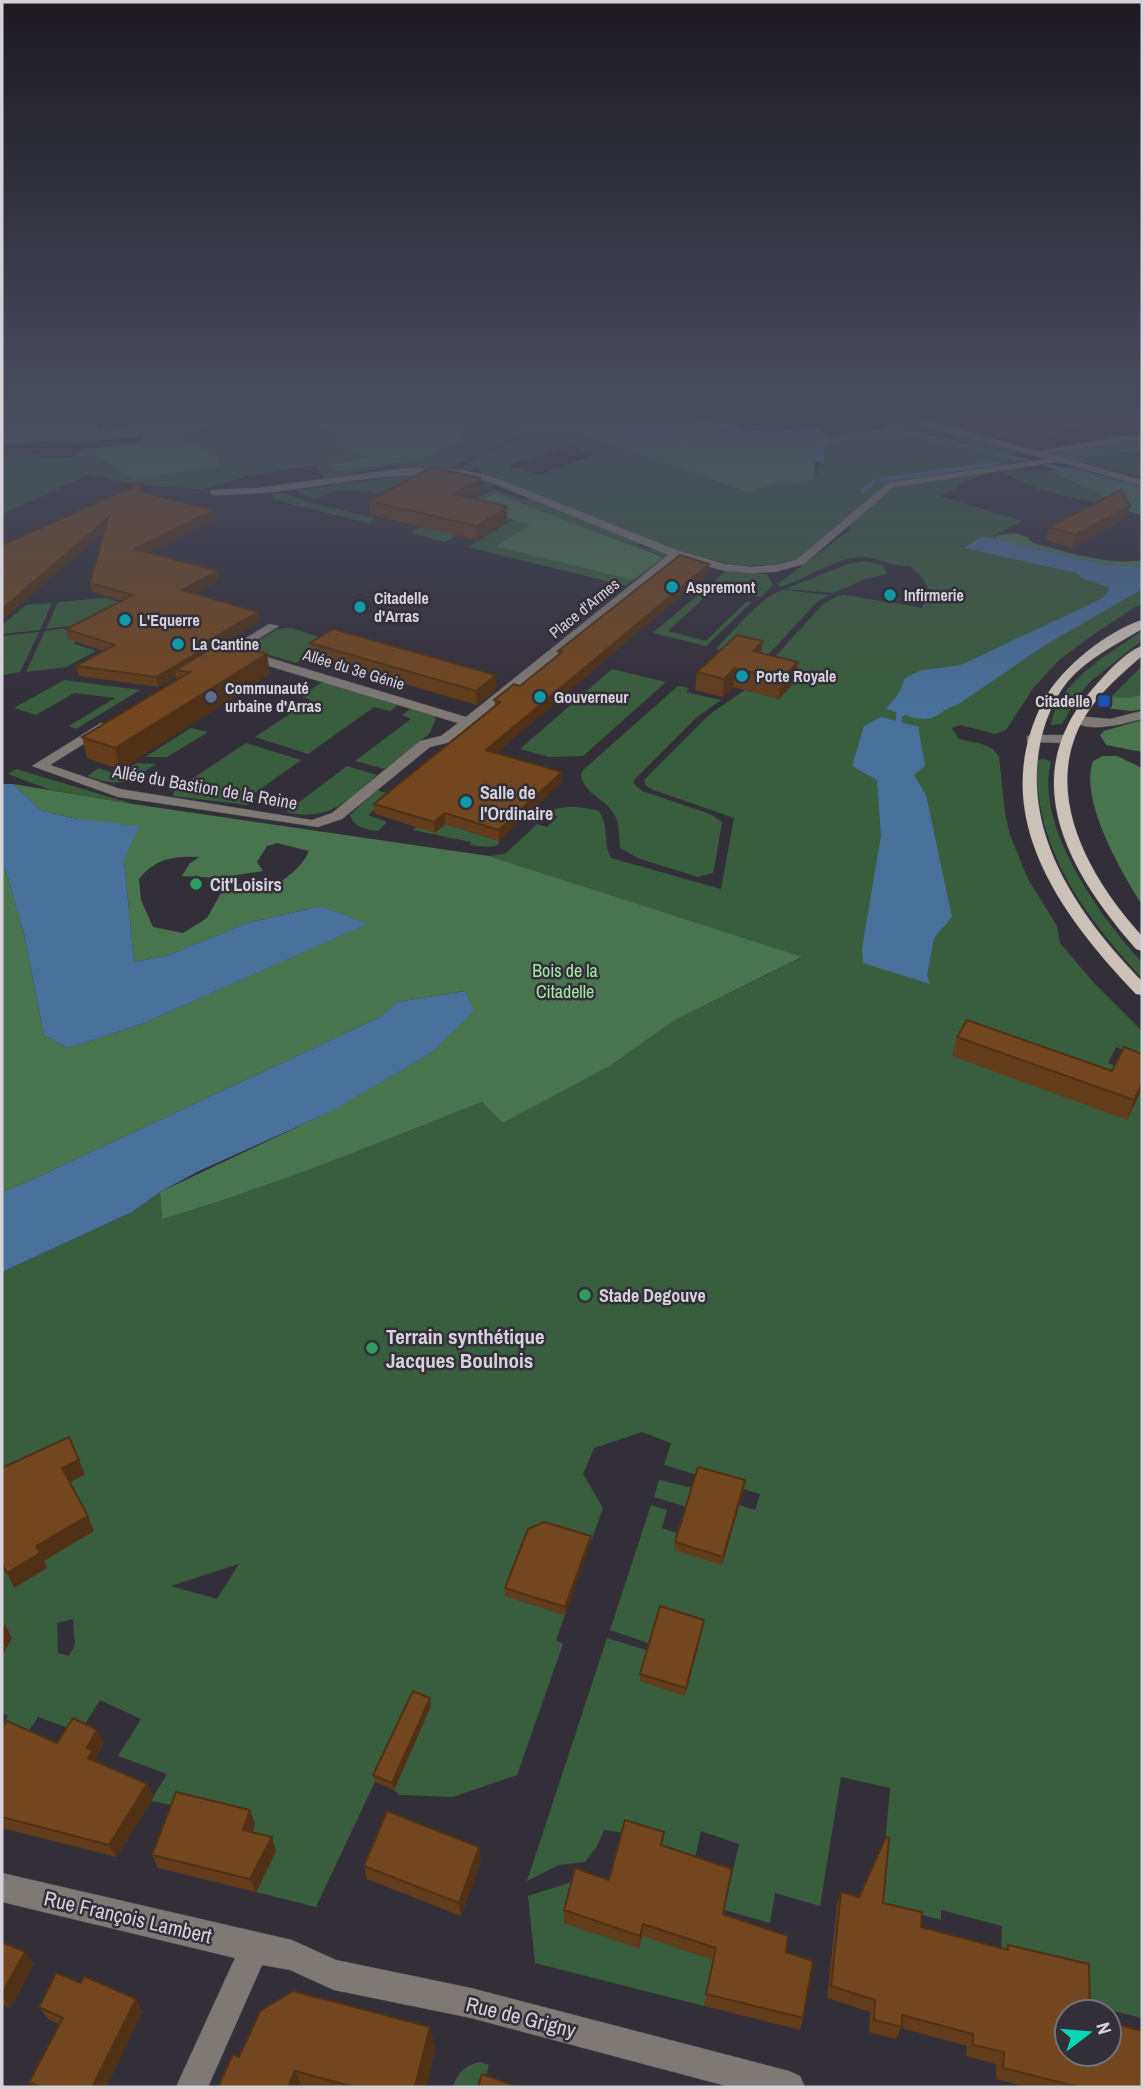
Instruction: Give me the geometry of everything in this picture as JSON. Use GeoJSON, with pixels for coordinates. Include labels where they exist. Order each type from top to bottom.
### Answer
{"type":"FeatureCollection","features":[{"type":"Feature","properties":{"kind":"main road"},"geometry":{"type":"LineString","coordinates":[[1142,624],[1089,658],[1056,688],[1040,715],[1032,739],[1028,778],[1031,812],[1046,860],[1072,908],[1142,990]]}},
{"type":"Feature","properties":{"kind":"main road"},"geometry":{"type":"LineString","coordinates":[[1142,650],[1098,690],[1077,720],[1067,739],[1061,760],[1060,785],[1063,813],[1073,841],[1108,906],[1142,946]]}},
{"type":"Feature","properties":{"kind":"street"},"geometry":{"type":"LineString","coordinates":[[571,511],[676,554],[725,568],[767,569],[800,562],[860,511]]}},
{"type":"Feature","properties":{"kind":"street","name":"Place d'Armes"},"geometry":{"type":"LineString","coordinates":[[327,821],[337,816],[425,744],[446,739],[676,554]]}},
{"type":"Feature","properties":{"kind":"street"},"geometry":{"type":"LineString","coordinates":[[209,665],[273,626]]}},
{"type":"Feature","properties":{"kind":"street","name":"Allée du 3e Génie"},"geometry":{"type":"LineString","coordinates":[[232,651],[466,721]]}},
{"type":"Feature","properties":{"kind":"street"},"geometry":{"type":"LineString","coordinates":[[1077,720],[1110,723],[1142,715]]}},
{"type":"Feature","properties":{"kind":"street","name":"Allée du Bastion de la Reine"},"geometry":{"type":"LineString","coordinates":[[111,722],[39,766],[118,793],[313,824],[327,821]]}},
{"type":"Feature","properties":{"kind":"street"},"geometry":{"type":"LineString","coordinates":[[1032,739],[1067,739]]}},
{"type":"Feature","properties":{"kind":"street","name":"Rue François Lambert"},"geometry":{"type":"LineString","coordinates":[[2,1886],[254,1948]]}},
{"type":"Feature","properties":{"kind":"street"},"geometry":{"type":"LineString","coordinates":[[192,2087],[254,1948]]}},
{"type":"Feature","properties":{"kind":"street","name":"Rue de Grigny"},"geometry":{"type":"LineString","coordinates":[[254,1948],[292,1955],[334,1975],[471,2003],[789,2087]]}},
{"type":"Feature","properties":{"kind":"green space"},"geometry":{"type":"Polygon","coordinates":[[[321,511],[348,511],[376,518],[369,523],[321,511]]]}},
{"type":"Feature","properties":{"kind":"green space"},"geometry":{"type":"Polygon","coordinates":[[[486,511],[544,511],[663,557],[633,580],[495,546],[530,525],[486,511]]]}},
{"type":"Feature","properties":{"kind":"green space"},"geometry":{"type":"Polygon","coordinates":[[[498,511],[531,525],[496,545],[663,557],[544,511],[562,511],[641,543],[637,545],[669,555],[626,586],[468,547],[512,520],[490,515],[445,542],[410,533],[446,512],[498,511]]]}},
{"type":"Feature","properties":{"kind":"green space"},"geometry":{"type":"Polygon","coordinates":[[[577,511],[991,511],[1022,521],[997,534],[995,538],[1104,564],[1142,567],[1142,603],[1059,660],[1034,687],[1006,730],[995,734],[961,725],[952,728],[959,739],[982,744],[993,749],[999,757],[1010,835],[1028,879],[1057,926],[1060,943],[1094,983],[1142,1031],[1142,1060],[1136,1054],[1116,1047],[1108,1063],[1142,1076],[1142,2018],[1123,2013],[1123,1998],[1072,1998],[1001,1958],[1002,1926],[941,1910],[941,1920],[880,1904],[890,1788],[841,1777],[820,1906],[775,1893],[770,1923],[724,1910],[739,1844],[701,1831],[675,1947],[714,1960],[704,2006],[535,1963],[528,1896],[575,1881],[564,1923],[639,1948],[663,1846],[624,1833],[604,1830],[597,1846],[585,1862],[559,1865],[527,1881],[607,1638],[649,1651],[685,1695],[703,1628],[651,1644],[610,1630],[651,1505],[667,1510],[662,1528],[679,1534],[722,1565],[739,1505],[755,1510],[760,1494],[664,1465],[671,1443],[642,1432],[594,1448],[583,1474],[603,1508],[590,1544],[506,1596],[565,1615],[556,1640],[563,1644],[517,1775],[453,1797],[400,1795],[394,1790],[421,1727],[404,1720],[316,1907],[256,1892],[276,1851],[182,1807],[151,1801],[167,1774],[118,1756],[141,1719],[100,1700],[80,1732],[38,1717],[24,1738],[2,1738],[2,1726],[8,1716],[2,1713],[2,1656],[11,1639],[2,1641],[2,1272],[132,1212],[160,1192],[162,1219],[283,1179],[482,1102],[503,1123],[610,1066],[675,1020],[801,958],[489,856],[505,854],[537,824],[547,827],[558,817],[548,813],[553,810],[566,807],[587,808],[599,811],[602,817],[611,858],[721,889],[734,818],[654,790],[646,786],[644,780],[710,714],[745,690],[779,699],[796,680],[764,669],[824,603],[845,595],[922,608],[928,595],[912,593],[912,590],[929,591],[923,578],[910,566],[862,557],[830,565],[780,587],[778,584],[852,528],[840,523],[796,560],[771,565],[741,566],[687,554],[577,511]],[[239,1564],[171,1586],[217,1599],[239,1564]],[[73,1619],[57,1623],[58,1653],[69,1656],[75,1645],[73,1619]]]}},
{"type":"Feature","properties":{"kind":"green space"},"geometry":{"type":"Polygon","coordinates":[[[1016,533],[1027,537],[1033,543],[1088,557],[1115,561],[1142,560],[1142,567],[1104,564],[995,539],[997,535],[1016,533]]]}},
{"type":"Feature","properties":{"kind":"green space"},"geometry":{"type":"Polygon","coordinates":[[[865,561],[883,565],[887,574],[866,579],[833,593],[785,589],[848,564],[865,561]]]}},
{"type":"Feature","properties":{"kind":"green space"},"geometry":{"type":"Polygon","coordinates":[[[726,571],[767,574],[773,585],[761,597],[716,587],[668,631],[706,641],[747,601],[752,602],[706,646],[653,633],[726,571]]]}},
{"type":"Feature","properties":{"kind":"green space"},"geometry":{"type":"Polygon","coordinates":[[[784,590],[830,595],[817,602],[766,657],[716,649],[757,606],[784,590]]]}},
{"type":"Feature","properties":{"kind":"green space"},"geometry":{"type":"Polygon","coordinates":[[[105,598],[129,605],[93,623],[46,629],[58,602],[105,598]]]}},
{"type":"Feature","properties":{"kind":"green space"},"geometry":{"type":"Polygon","coordinates":[[[52,603],[40,630],[2,634],[2,625],[26,605],[52,603]]]}},
{"type":"Feature","properties":{"kind":"green space"},"geometry":{"type":"Polygon","coordinates":[[[89,625],[77,632],[74,644],[96,651],[66,667],[26,672],[45,631],[89,625]]]}},
{"type":"Feature","properties":{"kind":"green space"},"geometry":{"type":"Polygon","coordinates":[[[286,628],[332,641],[296,663],[252,650],[253,644],[276,630],[286,628]]]}},
{"type":"Feature","properties":{"kind":"green space"},"geometry":{"type":"Polygon","coordinates":[[[1142,631],[1142,640],[1091,681],[1079,695],[1062,724],[1051,725],[1063,695],[1074,682],[1101,659],[1142,631]]]}},
{"type":"Feature","properties":{"kind":"green space"},"geometry":{"type":"Polygon","coordinates":[[[39,632],[20,672],[2,675],[2,636],[39,632]]]}},
{"type":"Feature","properties":{"kind":"green space"},"geometry":{"type":"Polygon","coordinates":[[[1142,666],[1142,709],[1132,711],[1106,708],[1111,697],[1142,666]]]}},
{"type":"Feature","properties":{"kind":"green space"},"geometry":{"type":"Polygon","coordinates":[[[612,669],[666,682],[583,756],[549,757],[520,749],[612,669]]]}},
{"type":"Feature","properties":{"kind":"green space"},"geometry":{"type":"Polygon","coordinates":[[[64,680],[140,690],[76,729],[69,726],[115,698],[74,693],[36,715],[14,708],[64,680]]]}},
{"type":"Feature","properties":{"kind":"green space"},"geometry":{"type":"Polygon","coordinates":[[[324,681],[399,704],[390,711],[374,707],[308,754],[255,737],[311,700],[301,696],[324,681]]]}},
{"type":"Feature","properties":{"kind":"green space"},"geometry":{"type":"Polygon","coordinates":[[[678,686],[689,688],[686,692],[721,700],[697,717],[634,780],[634,784],[642,791],[710,814],[722,822],[713,873],[698,877],[640,859],[620,848],[614,814],[591,792],[581,775],[583,770],[678,686]]]}},
{"type":"Feature","properties":{"kind":"green space"},"geometry":{"type":"Polygon","coordinates":[[[1142,695],[1142,709],[1132,711],[1106,708],[1111,697],[1142,695]]]}},
{"type":"Feature","properties":{"kind":"green space"},"geometry":{"type":"Polygon","coordinates":[[[411,708],[433,715],[436,719],[429,734],[385,769],[355,761],[411,719],[402,715],[411,708]]]}},
{"type":"Feature","properties":{"kind":"green space"},"geometry":{"type":"Polygon","coordinates":[[[1142,720],[1142,752],[1106,745],[1100,735],[1104,731],[1142,720]]]}},
{"type":"Feature","properties":{"kind":"green space"},"geometry":{"type":"Polygon","coordinates":[[[191,728],[208,732],[167,757],[145,757],[191,728]]]}},
{"type":"Feature","properties":{"kind":"green space"},"geometry":{"type":"Polygon","coordinates":[[[246,743],[301,760],[251,796],[257,799],[247,805],[173,796],[174,791],[246,743]]]}},
{"type":"Feature","properties":{"kind":"green space"},"geometry":{"type":"Polygon","coordinates":[[[1103,756],[1117,756],[1142,768],[1142,905],[1104,835],[1097,815],[1090,777],[1093,761],[1103,756]]]}},
{"type":"Feature","properties":{"kind":"green space"},"geometry":{"type":"Polygon","coordinates":[[[1045,759],[1051,762],[1048,787],[1052,814],[1062,842],[1091,896],[1142,962],[1142,978],[1083,905],[1054,852],[1038,793],[1036,760],[1045,759]]]}},
{"type":"Feature","properties":{"kind":"green space"},"geometry":{"type":"Polygon","coordinates":[[[136,763],[156,764],[123,782],[108,782],[87,776],[99,768],[118,775],[136,763]]]}},
{"type":"Feature","properties":{"kind":"green space"},"geometry":{"type":"Polygon","coordinates":[[[347,766],[377,775],[346,801],[326,812],[286,812],[347,766]]]}},
{"type":"Feature","properties":{"kind":"green space"},"geometry":{"type":"Polygon","coordinates":[[[16,769],[133,804],[51,790],[8,774],[16,769]]]}},
{"type":"Feature","properties":{"kind":"green space","name":"Bois de la Citadelle"},"geometry":{"type":"Polygon","coordinates":[[[13,784],[489,856],[802,957],[675,1020],[610,1066],[503,1123],[482,1102],[283,1179],[162,1219],[160,1192],[331,1111],[431,1053],[451,1033],[464,991],[397,1002],[380,1017],[2,1192],[2,866],[5,868],[24,934],[44,1035],[68,1048],[142,1024],[366,924],[321,906],[247,923],[167,956],[134,962],[124,860],[78,819],[42,811],[13,784]],[[277,843],[267,846],[257,862],[263,871],[218,878],[182,876],[190,863],[200,857],[166,860],[152,867],[139,879],[141,900],[153,927],[183,933],[207,918],[222,891],[251,881],[270,889],[298,868],[309,851],[277,843]]]}},
{"type":"Feature","properties":{"kind":"green space"},"geometry":{"type":"Polygon","coordinates":[[[377,790],[393,795],[368,815],[387,822],[378,831],[357,825],[350,815],[377,790]]]}},
{"type":"Feature","properties":{"kind":"green space"},"geometry":{"type":"Polygon","coordinates":[[[445,824],[499,841],[498,845],[470,845],[471,842],[413,830],[417,827],[445,824]]]}},
{"type":"Feature","properties":{"kind":"green space"},"geometry":{"type":"Polygon","coordinates":[[[659,1480],[693,1488],[687,1507],[654,1497],[659,1480]]]}},
{"type":"Feature","properties":{"kind":"green space"},"geometry":{"type":"Polygon","coordinates":[[[480,2062],[489,2065],[483,2087],[452,2087],[463,2070],[480,2062]]]}},
{"type":"Feature","properties":{"kind":"water"},"geometry":{"type":"Polygon","coordinates":[[[983,536],[1104,564],[1142,567],[1142,589],[1042,647],[957,705],[934,717],[917,718],[886,709],[899,693],[905,678],[922,670],[961,665],[1103,598],[1110,588],[1082,578],[1076,573],[964,548],[983,536]]]}},
{"type":"Feature","properties":{"kind":"water"},"geometry":{"type":"Polygon","coordinates":[[[881,717],[919,727],[925,766],[914,775],[926,795],[952,917],[934,938],[927,975],[930,984],[863,963],[862,948],[881,836],[877,780],[852,766],[864,726],[881,717]]]}},
{"type":"Feature","properties":{"kind":"water"},"geometry":{"type":"Polygon","coordinates":[[[2,784],[13,784],[42,811],[78,819],[139,826],[124,860],[134,962],[167,956],[247,923],[321,906],[367,924],[142,1024],[68,1048],[44,1035],[24,934],[5,868],[2,866],[2,784]]]}},
{"type":"Feature","properties":{"kind":"water"},"geometry":{"type":"Polygon","coordinates":[[[465,991],[474,1011],[431,1053],[332,1111],[199,1171],[160,1192],[132,1212],[2,1272],[2,1192],[380,1017],[397,1002],[465,991]]]}},
{"type":"Feature","properties":{"kind":"building"},"geometry":{"type":"Polygon","coordinates":[[[77,511],[211,511],[135,549],[218,571],[182,590],[258,612],[201,645],[208,647],[156,677],[76,666],[115,645],[66,629],[133,595],[90,583],[108,518],[2,609],[2,545],[77,511]]]}},
{"type":"Feature","properties":{"kind":"building"},"geometry":{"type":"Polygon","coordinates":[[[414,511],[501,511],[476,526],[414,511]]]}},
{"type":"Feature","properties":{"kind":"building"},"geometry":{"type":"Polygon","coordinates":[[[1079,511],[1120,511],[1075,535],[1049,527],[1079,511]]]}},
{"type":"Feature","properties":{"kind":"building"},"geometry":{"type":"Polygon","coordinates":[[[680,555],[709,564],[486,750],[562,772],[499,830],[445,813],[434,822],[374,804],[500,702],[494,700],[514,684],[520,686],[562,652],[558,651],[680,555]]]}},
{"type":"Feature","properties":{"kind":"building"},"geometry":{"type":"Polygon","coordinates":[[[333,629],[496,675],[476,691],[310,643],[333,629]]]}},
{"type":"Feature","properties":{"kind":"building"},"geometry":{"type":"Polygon","coordinates":[[[737,635],[763,641],[753,651],[798,662],[781,680],[735,668],[724,679],[697,672],[737,635]]]}},
{"type":"Feature","properties":{"kind":"building"},"geometry":{"type":"Polygon","coordinates":[[[223,642],[267,654],[115,748],[82,737],[190,672],[175,670],[223,642]]]}},
{"type":"Feature","properties":{"kind":"building"},"geometry":{"type":"Polygon","coordinates":[[[967,1020],[1112,1071],[1124,1047],[1142,1054],[1142,1083],[1134,1100],[957,1037],[967,1020]]]}},
{"type":"Feature","properties":{"kind":"building"},"geometry":{"type":"Polygon","coordinates":[[[69,1437],[79,1460],[62,1468],[88,1516],[36,1546],[40,1553],[7,1573],[2,1564],[2,1468],[69,1437]]]}},
{"type":"Feature","properties":{"kind":"building"},"geometry":{"type":"Polygon","coordinates":[[[698,1467],[745,1480],[723,1557],[675,1542],[698,1467]]]}},
{"type":"Feature","properties":{"kind":"building"},"geometry":{"type":"Polygon","coordinates":[[[544,1522],[591,1536],[565,1607],[505,1588],[528,1529],[544,1522]]]}},
{"type":"Feature","properties":{"kind":"building"},"geometry":{"type":"Polygon","coordinates":[[[660,1606],[704,1620],[686,1688],[640,1674],[660,1606]]]}},
{"type":"Feature","properties":{"kind":"building"},"geometry":{"type":"Polygon","coordinates":[[[413,1691],[430,1698],[392,1783],[373,1775],[413,1691]]]}},
{"type":"Feature","properties":{"kind":"building"},"geometry":{"type":"Polygon","coordinates":[[[73,1718],[97,1730],[87,1748],[93,1750],[88,1758],[147,1784],[109,1845],[2,1817],[2,1726],[7,1721],[57,1743],[73,1718]]]}},
{"type":"Feature","properties":{"kind":"building"},"geometry":{"type":"Polygon","coordinates":[[[176,1792],[250,1810],[243,1830],[272,1837],[250,1879],[152,1855],[176,1792]]]}},
{"type":"Feature","properties":{"kind":"building"},"geometry":{"type":"Polygon","coordinates":[[[387,1811],[479,1847],[459,1903],[364,1866],[387,1811]]]}},
{"type":"Feature","properties":{"kind":"building"},"geometry":{"type":"Polygon","coordinates":[[[625,1820],[664,1832],[661,1845],[732,1869],[723,1914],[788,1936],[786,1952],[813,1961],[803,2018],[706,1994],[716,1948],[643,1924],[640,1936],[564,1910],[575,1868],[609,1880],[625,1820]]]}},
{"type":"Feature","properties":{"kind":"building"},"geometry":{"type":"Polygon","coordinates":[[[886,1837],[889,1838],[883,1903],[922,1912],[921,1927],[1008,1950],[1008,1945],[1089,1964],[1090,1998],[1053,1998],[1053,2068],[1123,2068],[1123,2026],[1142,2031],[1142,2087],[1078,2087],[1003,2068],[1004,2052],[973,2045],[973,2034],[902,2015],[902,2027],[874,2020],[875,2000],[831,1986],[841,1892],[859,1897],[886,1837]]]}},
{"type":"Feature","properties":{"kind":"building"},"geometry":{"type":"Polygon","coordinates":[[[2,1942],[25,1952],[2,1993],[2,1942]]]}},
{"type":"Feature","properties":{"kind":"building"},"geometry":{"type":"Polygon","coordinates":[[[56,1973],[81,1983],[84,1976],[136,1999],[92,2087],[40,2087],[29,2082],[63,2018],[39,2007],[56,1973]]]}},
{"type":"Feature","properties":{"kind":"building"},"geometry":{"type":"Polygon","coordinates":[[[293,1991],[430,2027],[415,2087],[354,2087],[295,2071],[288,2087],[218,2087],[233,2054],[239,2057],[260,2011],[293,1991]]]}},
{"type":"Feature","properties":{"kind":"building"},"geometry":{"type":"Polygon","coordinates":[[[482,2074],[519,2087],[478,2087],[482,2074]]]}},
{"type":"Feature","properties":{"kind":"waterway"},"geometry":{"type":"LineString","coordinates":[[899,731],[899,715],[910,709]]}},
{"type":"Feature","properties":{"kind":"place","name":"Aspremont"},"geometry":{"type":"Point","coordinates":[672,587]}},
{"type":"Feature","properties":{"kind":"place","name":"Infirmerie"},"geometry":{"type":"Point","coordinates":[890,595]}},
{"type":"Feature","properties":{"kind":"place","name":"Citadelle d'Arras"},"geometry":{"type":"Point","coordinates":[360,607]}},
{"type":"Feature","properties":{"kind":"place","name":"L'Equerre"},"geometry":{"type":"Point","coordinates":[125,620]}},
{"type":"Feature","properties":{"kind":"place","name":"La Cantine"},"geometry":{"type":"Point","coordinates":[178,644]}},
{"type":"Feature","properties":{"kind":"place","name":"Porte Royale"},"geometry":{"type":"Point","coordinates":[742,676]}},
{"type":"Feature","properties":{"kind":"place","name":"Communauté urbaine d'Arras"},"geometry":{"type":"Point","coordinates":[211,697]}},
{"type":"Feature","properties":{"kind":"place","name":"Gouverneur"},"geometry":{"type":"Point","coordinates":[540,697]}},
{"type":"Feature","properties":{"kind":"place","name":"Citadelle"},"geometry":{"type":"Point","coordinates":[1104,701]}},
{"type":"Feature","properties":{"kind":"place","name":"Salle de l'Ordinaire"},"geometry":{"type":"Point","coordinates":[466,802]}},
{"type":"Feature","properties":{"kind":"place","name":"Cit'Loisirs"},"geometry":{"type":"Point","coordinates":[196,884]}},
{"type":"Feature","properties":{"kind":"place","name":"Stade Degouve"},"geometry":{"type":"Point","coordinates":[585,1295]}},
{"type":"Feature","properties":{"kind":"place","name":"Terrain synthétique Jacques Boulnois"},"geometry":{"type":"Point","coordinates":[372,1348]}}]}
